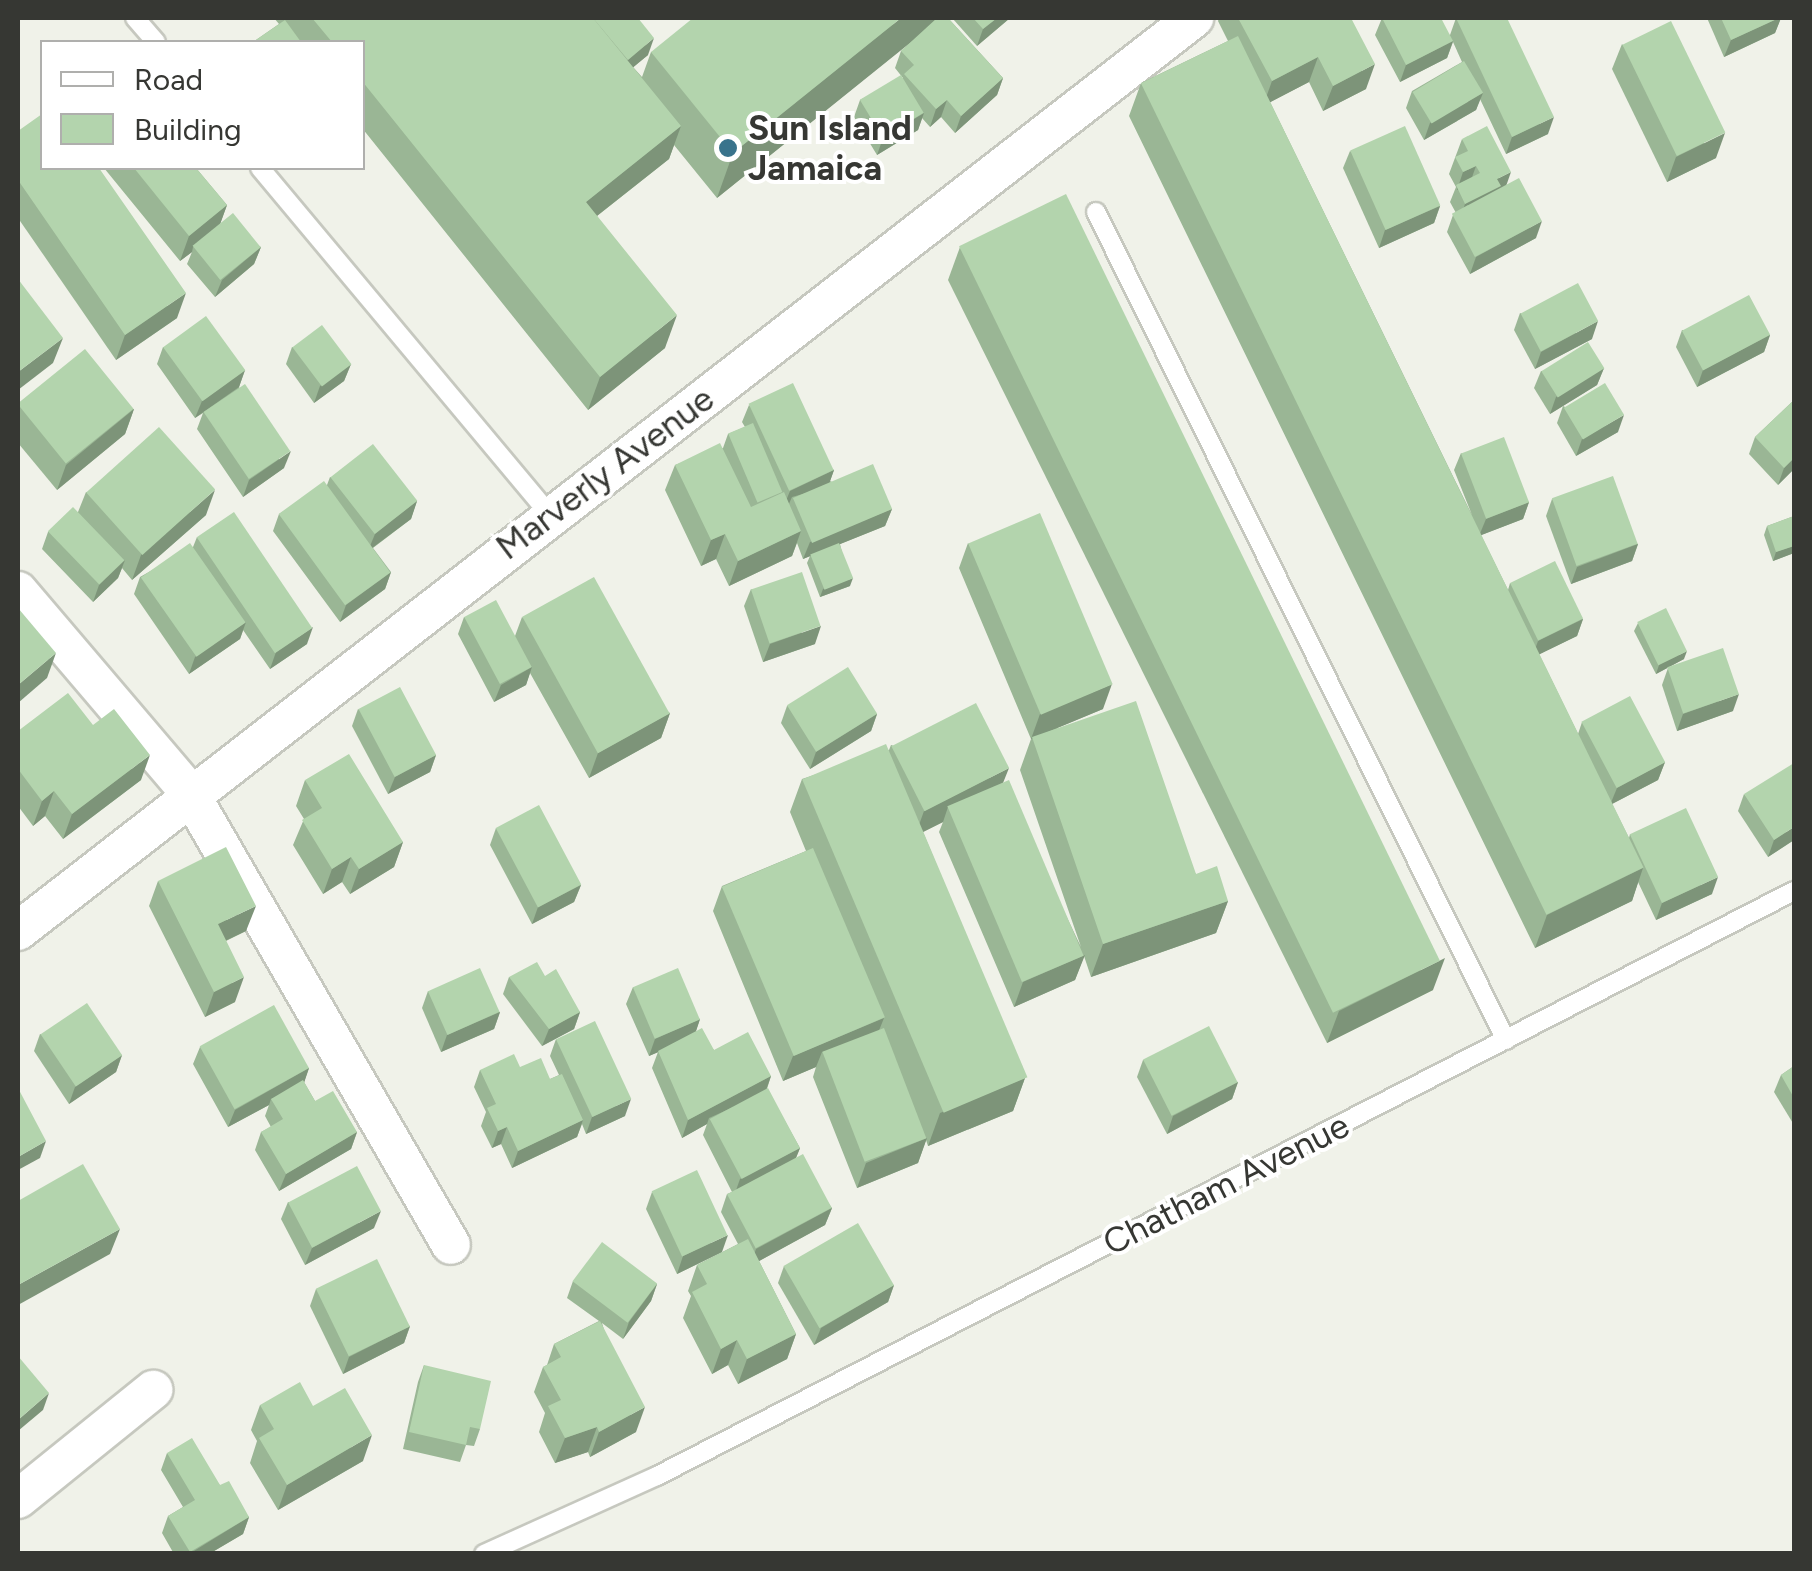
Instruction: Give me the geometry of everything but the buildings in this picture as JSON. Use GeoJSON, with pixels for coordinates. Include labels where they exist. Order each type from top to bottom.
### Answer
{"type":"FeatureCollection","features":[{"type":"Feature","properties":{"kind":"street","name":"Marverly Avenue"},"geometry":{"type":"LineString","coordinates":[[18,930],[189,792],[1194,18]]}},
{"type":"Feature","properties":{"kind":"street"},"geometry":{"type":"LineString","coordinates":[[18,591],[189,792],[451,1244]]}},
{"type":"Feature","properties":{"kind":"street"},"geometry":{"type":"LineString","coordinates":[[18,1499],[153,1390]]}},
{"type":"Feature","properties":{"kind":"lane"},"geometry":{"type":"LineString","coordinates":[[135,18],[154,40]]}},
{"type":"Feature","properties":{"kind":"lane"},"geometry":{"type":"LineString","coordinates":[[262,170],[550,515]]}},
{"type":"Feature","properties":{"kind":"lane"},"geometry":{"type":"LineString","coordinates":[[1096,212],[1506,1040]]}},
{"type":"Feature","properties":{"kind":"lane","name":"Chatham Avenue"},"geometry":{"type":"LineString","coordinates":[[484,1554],[657,1476],[1794,892]]}},
{"type":"Feature","properties":{"kind":"place","name":"Sun Island Jamaica"},"geometry":{"type":"Point","coordinates":[728,148]}}]}
